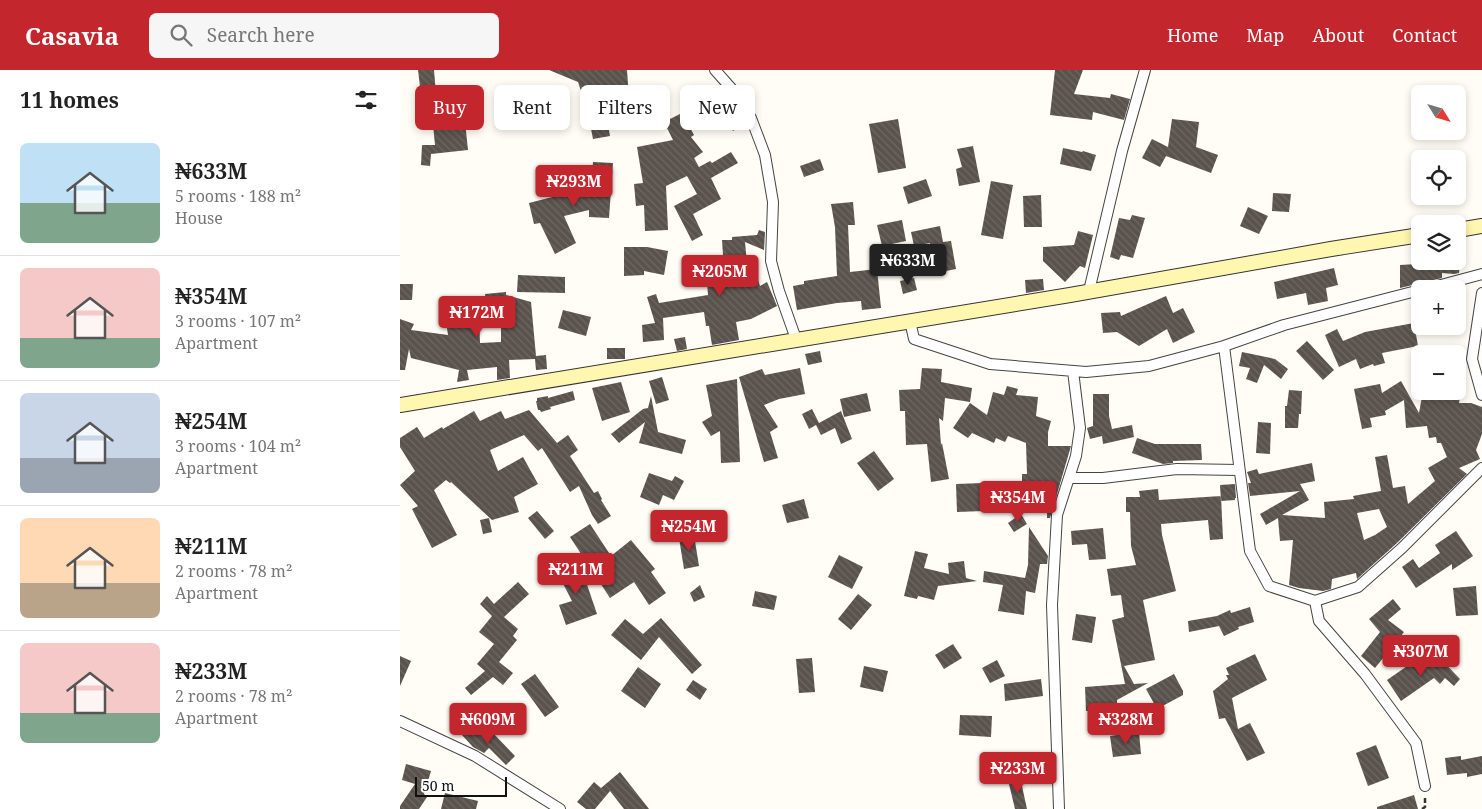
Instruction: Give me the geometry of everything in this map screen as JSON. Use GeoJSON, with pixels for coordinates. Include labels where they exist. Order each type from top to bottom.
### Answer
{"type":"FeatureCollection","features":[{"type":"Feature","properties":{"kind":"street"},"geometry":{"type":"LineString","coordinates":[[715,70],[731,88],[751,118],[764,155],[773,202],[771,261],[796,340]]}},
{"type":"Feature","properties":{"kind":"street"},"geometry":{"type":"LineString","coordinates":[[1089,292],[1122,151],[1145,70]]}},
{"type":"Feature","properties":{"kind":"street"},"geometry":{"type":"LineString","coordinates":[[1466,229],[1482,226]]}},
{"type":"Feature","properties":{"kind":"street"},"geometry":{"type":"LineString","coordinates":[[400,405],[1089,292],[1331,249],[1411,237]]}},
{"type":"Feature","properties":{"kind":"street"},"geometry":{"type":"LineString","coordinates":[[1460,280],[1482,274]]}},
{"type":"Feature","properties":{"kind":"street"},"geometry":{"type":"LineString","coordinates":[[910,321],[914,339],[990,364],[1086,372],[1149,366],[1224,346],[1284,325],[1411,292]]}},
{"type":"Feature","properties":{"kind":"street"},"geometry":{"type":"LineString","coordinates":[[1482,293],[1472,359],[1482,395]]}},
{"type":"Feature","properties":{"kind":"street"},"geometry":{"type":"LineString","coordinates":[[1224,346],[1250,551],[1269,586],[1315,601],[1358,587],[1402,548],[1482,468]]}},
{"type":"Feature","properties":{"kind":"street"},"geometry":{"type":"LineString","coordinates":[[1059,809],[1052,605],[1056,515],[1076,456],[1080,428],[1073,371]]}},
{"type":"Feature","properties":{"kind":"street"},"geometry":{"type":"LineString","coordinates":[[1069,478],[1103,478],[1177,469],[1239,470]]}},
{"type":"Feature","properties":{"kind":"street"},"geometry":{"type":"LineString","coordinates":[[1315,601],[1319,621],[1365,674],[1416,743],[1425,786]]}},
{"type":"Feature","properties":{"kind":"street"},"geometry":{"type":"LineString","coordinates":[[400,721],[475,756],[560,809]]}},
{"type":"Feature","properties":{"kind":"building"},"geometry":{"type":"Polygon","coordinates":[[[418,70],[434,70],[435,85],[420,85],[418,70]]]}},
{"type":"Feature","properties":{"kind":"building"},"geometry":{"type":"Polygon","coordinates":[[[549,70],[627,70],[628,85],[580,85],[580,88],[578,82],[549,70]]]}},
{"type":"Feature","properties":{"kind":"building"},"geometry":{"type":"Polygon","coordinates":[[[1055,70],[1083,70],[1074,94],[1110,98],[1111,94],[1130,99],[1124,120],[1093,112],[1092,120],[1050,115],[1055,70]]]}},
{"type":"Feature","properties":{"kind":"building"},"geometry":{"type":"Polygon","coordinates":[[[680,114],[680,130],[691,130],[694,135],[691,137],[703,152],[694,158],[699,167],[710,161],[712,163],[731,152],[738,163],[711,178],[721,199],[693,214],[703,235],[692,241],[674,206],[697,194],[687,176],[666,186],[668,230],[645,231],[644,205],[636,206],[634,184],[643,183],[637,147],[673,140],[668,130],[670,130],[670,119],[680,114]]]}},
{"type":"Feature","properties":{"kind":"building"},"geometry":{"type":"Polygon","coordinates":[[[898,119],[906,168],[878,173],[869,124],[898,119]]]}},
{"type":"Feature","properties":{"kind":"building"},"geometry":{"type":"Polygon","coordinates":[[[1172,119],[1199,122],[1196,147],[1218,155],[1211,173],[1166,156],[1160,167],[1142,158],[1152,139],[1168,147],[1172,119]]]}},
{"type":"Feature","properties":{"kind":"building"},"geometry":{"type":"Polygon","coordinates":[[[434,130],[466,130],[468,150],[431,154],[430,166],[421,165],[422,145],[435,145],[434,130]]]}},
{"type":"Feature","properties":{"kind":"building"},"geometry":{"type":"Polygon","coordinates":[[[591,130],[609,130],[610,136],[593,139],[591,130]]]}},
{"type":"Feature","properties":{"kind":"building"},"geometry":{"type":"Polygon","coordinates":[[[973,146],[980,182],[959,186],[956,169],[962,167],[957,149],[973,146]]]}},
{"type":"Feature","properties":{"kind":"building"},"geometry":{"type":"Polygon","coordinates":[[[1063,148],[1096,155],[1091,171],[1060,164],[1063,148]]]}},
{"type":"Feature","properties":{"kind":"building"},"geometry":{"type":"Polygon","coordinates":[[[820,159],[824,170],[804,177],[800,166],[820,159]]]}},
{"type":"Feature","properties":{"kind":"building"},"geometry":{"type":"Polygon","coordinates":[[[593,162],[613,163],[609,218],[589,217],[589,210],[564,216],[576,243],[555,254],[540,223],[534,224],[529,203],[591,187],[593,162]]]}},
{"type":"Feature","properties":{"kind":"building"},"geometry":{"type":"Polygon","coordinates":[[[926,179],[932,196],[908,204],[903,187],[926,179]]]}},
{"type":"Feature","properties":{"kind":"building"},"geometry":{"type":"Polygon","coordinates":[[[991,181],[1013,185],[1003,239],[981,235],[991,181]]]}},
{"type":"Feature","properties":{"kind":"building"},"geometry":{"type":"Polygon","coordinates":[[[1273,193],[1291,194],[1289,212],[1272,211],[1273,193]]]}},
{"type":"Feature","properties":{"kind":"building"},"geometry":{"type":"Polygon","coordinates":[[[1041,195],[1042,227],[1024,227],[1023,196],[1041,195]]]}},
{"type":"Feature","properties":{"kind":"building"},"geometry":{"type":"Polygon","coordinates":[[[853,202],[855,225],[848,225],[850,272],[877,269],[881,308],[862,310],[861,301],[797,310],[793,286],[804,284],[804,281],[837,276],[835,227],[831,204],[853,202]]]}},
{"type":"Feature","properties":{"kind":"building"},"geometry":{"type":"Polygon","coordinates":[[[1248,207],[1268,216],[1259,234],[1240,226],[1248,207]]]}},
{"type":"Feature","properties":{"kind":"building"},"geometry":{"type":"Polygon","coordinates":[[[1132,215],[1145,218],[1133,258],[1121,255],[1119,260],[1110,257],[1119,218],[1130,220],[1132,215]]]}},
{"type":"Feature","properties":{"kind":"building"},"geometry":{"type":"Polygon","coordinates":[[[902,220],[906,241],[882,246],[877,225],[902,220]]]}},
{"type":"Feature","properties":{"kind":"building"},"geometry":{"type":"Polygon","coordinates":[[[940,226],[943,242],[951,241],[956,269],[936,273],[930,243],[914,246],[911,232],[940,226]]]}},
{"type":"Feature","properties":{"kind":"building"},"geometry":{"type":"Polygon","coordinates":[[[759,230],[765,232],[764,250],[745,242],[748,274],[755,272],[760,286],[767,282],[777,306],[751,319],[736,322],[739,340],[712,345],[709,326],[706,326],[704,312],[663,318],[664,340],[643,342],[642,325],[655,323],[647,297],[656,294],[659,303],[708,295],[707,283],[721,281],[719,271],[724,270],[722,240],[732,240],[732,237],[757,235],[759,230]]]}},
{"type":"Feature","properties":{"kind":"building"},"geometry":{"type":"Polygon","coordinates":[[[1078,231],[1093,235],[1085,268],[1080,266],[1065,282],[1043,261],[1043,247],[1074,245],[1078,231]]]}},
{"type":"Feature","properties":{"kind":"building"},"geometry":{"type":"Polygon","coordinates":[[[624,247],[647,247],[668,251],[664,275],[644,271],[644,275],[624,276],[624,247]]]}},
{"type":"Feature","properties":{"kind":"building"},"geometry":{"type":"Polygon","coordinates":[[[1411,264],[1411,270],[1459,270],[1459,273],[1442,273],[1442,278],[1434,280],[1411,280],[1411,285],[1400,288],[1400,265],[1411,264]]]}},
{"type":"Feature","properties":{"kind":"building"},"geometry":{"type":"Polygon","coordinates":[[[1334,268],[1338,285],[1326,288],[1328,301],[1308,305],[1306,293],[1277,299],[1274,282],[1334,268]]]}},
{"type":"Feature","properties":{"kind":"building"},"geometry":{"type":"Polygon","coordinates":[[[518,275],[565,277],[565,293],[517,292],[518,275]]]}},
{"type":"Feature","properties":{"kind":"building"},"geometry":{"type":"Polygon","coordinates":[[[914,278],[917,290],[903,294],[900,281],[914,278]]]}},
{"type":"Feature","properties":{"kind":"building"},"geometry":{"type":"Polygon","coordinates":[[[1043,279],[1044,290],[1026,293],[1025,280],[1043,279]]]}},
{"type":"Feature","properties":{"kind":"building"},"geometry":{"type":"Polygon","coordinates":[[[400,284],[413,284],[412,300],[400,300],[400,284]]]}},
{"type":"Feature","properties":{"kind":"building"},"geometry":{"type":"Polygon","coordinates":[[[506,292],[506,295],[531,302],[536,356],[546,355],[547,369],[536,370],[535,359],[509,360],[510,378],[497,380],[497,367],[467,370],[469,380],[457,382],[459,370],[411,358],[409,349],[405,370],[400,370],[400,319],[414,324],[411,330],[448,335],[445,315],[464,312],[463,303],[486,301],[485,294],[506,292]],[[501,315],[479,317],[480,343],[501,342],[501,315]]]}},
{"type":"Feature","properties":{"kind":"building"},"geometry":{"type":"Polygon","coordinates":[[[1166,296],[1173,313],[1183,308],[1195,332],[1173,343],[1167,329],[1139,346],[1117,332],[1103,333],[1101,313],[1120,312],[1121,316],[1166,296]]]}},
{"type":"Feature","properties":{"kind":"building"},"geometry":{"type":"Polygon","coordinates":[[[563,310],[591,317],[586,336],[558,328],[563,310]]]}},
{"type":"Feature","properties":{"kind":"building"},"geometry":{"type":"Polygon","coordinates":[[[1411,324],[1411,335],[1416,335],[1418,345],[1382,353],[1385,363],[1374,366],[1373,364],[1360,369],[1356,359],[1339,367],[1325,335],[1337,329],[1343,341],[1365,332],[1411,324]]]}},
{"type":"Feature","properties":{"kind":"building"},"geometry":{"type":"Polygon","coordinates":[[[685,337],[687,349],[677,351],[674,339],[685,337]]]}},
{"type":"Feature","properties":{"kind":"building"},"geometry":{"type":"Polygon","coordinates":[[[1307,341],[1334,370],[1323,380],[1296,351],[1307,341]]]}},
{"type":"Feature","properties":{"kind":"building"},"geometry":{"type":"Polygon","coordinates":[[[607,348],[625,348],[625,359],[607,359],[607,348]]]}},
{"type":"Feature","properties":{"kind":"building"},"geometry":{"type":"Polygon","coordinates":[[[820,351],[822,362],[808,365],[805,354],[820,351]]]}},
{"type":"Feature","properties":{"kind":"building"},"geometry":{"type":"Polygon","coordinates":[[[1242,352],[1275,359],[1288,369],[1281,379],[1264,365],[1257,383],[1246,379],[1250,368],[1239,366],[1242,352]]]}},
{"type":"Feature","properties":{"kind":"building"},"geometry":{"type":"Polygon","coordinates":[[[800,368],[805,394],[779,399],[764,405],[778,427],[770,432],[778,458],[764,462],[739,377],[762,369],[765,375],[800,368]]]}},
{"type":"Feature","properties":{"kind":"building"},"geometry":{"type":"Polygon","coordinates":[[[922,368],[942,369],[941,382],[972,388],[970,402],[945,398],[943,421],[939,418],[941,445],[942,443],[949,479],[931,482],[927,444],[906,445],[905,411],[900,411],[899,390],[920,389],[922,368]]]}},
{"type":"Feature","properties":{"kind":"building"},"geometry":{"type":"Polygon","coordinates":[[[662,377],[669,400],[656,404],[649,381],[662,377]]]}},
{"type":"Feature","properties":{"kind":"building"},"geometry":{"type":"Polygon","coordinates":[[[737,379],[740,462],[721,463],[720,431],[711,436],[702,422],[712,416],[706,385],[737,379]]]}},
{"type":"Feature","properties":{"kind":"building"},"geometry":{"type":"Polygon","coordinates":[[[1401,381],[1419,413],[1421,400],[1460,400],[1459,403],[1471,403],[1482,407],[1482,434],[1476,450],[1480,459],[1459,468],[1467,474],[1397,543],[1357,579],[1356,573],[1332,579],[1331,589],[1323,591],[1289,585],[1293,540],[1280,541],[1278,518],[1266,525],[1260,514],[1300,491],[1250,496],[1248,483],[1251,483],[1247,472],[1257,469],[1259,474],[1312,463],[1315,481],[1300,484],[1309,500],[1282,515],[1325,518],[1324,502],[1354,499],[1353,496],[1381,491],[1375,457],[1387,455],[1393,488],[1405,486],[1408,504],[1435,481],[1428,468],[1447,457],[1441,443],[1437,443],[1436,437],[1429,438],[1427,426],[1406,428],[1404,400],[1385,411],[1386,415],[1370,418],[1372,427],[1362,429],[1354,389],[1380,384],[1382,393],[1401,381]],[[1379,509],[1357,513],[1364,540],[1387,527],[1379,509]]]}},
{"type":"Feature","properties":{"kind":"building"},"geometry":{"type":"Polygon","coordinates":[[[621,382],[630,412],[602,421],[592,388],[621,382]]]}},
{"type":"Feature","properties":{"kind":"building"},"geometry":{"type":"Polygon","coordinates":[[[1007,386],[1018,389],[1016,395],[1038,397],[1036,416],[1051,421],[1048,432],[1048,446],[1071,446],[1050,518],[1047,518],[1047,508],[1026,509],[1026,488],[1022,488],[1022,474],[1027,474],[1026,443],[1008,436],[1005,442],[996,438],[994,443],[972,433],[968,438],[953,428],[970,403],[987,415],[993,392],[1004,395],[1007,386]]]}},
{"type":"Feature","properties":{"kind":"building"},"geometry":{"type":"Polygon","coordinates":[[[1289,390],[1302,391],[1298,428],[1285,428],[1285,406],[1287,406],[1289,390]]]}},
{"type":"Feature","properties":{"kind":"building"},"geometry":{"type":"Polygon","coordinates":[[[573,391],[575,400],[550,407],[551,409],[541,412],[538,410],[537,398],[548,396],[548,398],[573,391]]]}},
{"type":"Feature","properties":{"kind":"building"},"geometry":{"type":"Polygon","coordinates":[[[867,393],[871,411],[844,417],[840,399],[867,393]]]}},
{"type":"Feature","properties":{"kind":"building"},"geometry":{"type":"Polygon","coordinates":[[[1093,394],[1109,394],[1109,416],[1112,429],[1132,425],[1134,437],[1103,444],[1102,436],[1090,439],[1087,428],[1093,426],[1093,394]]]}},
{"type":"Feature","properties":{"kind":"building"},"geometry":{"type":"Polygon","coordinates":[[[651,396],[658,432],[686,440],[682,454],[639,443],[645,422],[619,443],[611,434],[643,409],[648,408],[651,396]]]}},
{"type":"Feature","properties":{"kind":"building"},"geometry":{"type":"Polygon","coordinates":[[[812,409],[819,423],[841,411],[852,439],[841,444],[835,428],[821,435],[816,425],[809,429],[802,414],[812,409]]]}},
{"type":"Feature","properties":{"kind":"building"},"geometry":{"type":"Polygon","coordinates":[[[529,410],[557,443],[568,435],[578,450],[570,456],[594,493],[598,491],[611,516],[598,524],[579,486],[570,492],[542,448],[538,451],[524,435],[490,450],[498,471],[523,457],[538,484],[514,497],[519,512],[492,520],[451,482],[446,480],[434,490],[457,535],[432,548],[412,509],[418,506],[400,485],[415,471],[400,447],[400,438],[417,427],[424,438],[474,411],[480,421],[501,411],[505,419],[529,410]]]}},
{"type":"Feature","properties":{"kind":"building"},"geometry":{"type":"Polygon","coordinates":[[[1258,422],[1271,423],[1270,454],[1256,453],[1258,422]]]}},
{"type":"Feature","properties":{"kind":"building"},"geometry":{"type":"Polygon","coordinates":[[[1137,438],[1155,444],[1201,444],[1202,460],[1173,461],[1173,463],[1163,464],[1132,453],[1137,438]]]}},
{"type":"Feature","properties":{"kind":"building"},"geometry":{"type":"Polygon","coordinates":[[[874,451],[894,479],[878,491],[857,463],[874,451]]]}},
{"type":"Feature","properties":{"kind":"building"},"geometry":{"type":"Polygon","coordinates":[[[649,473],[672,481],[675,476],[684,481],[674,500],[663,495],[659,505],[640,497],[649,473]]]}},
{"type":"Feature","properties":{"kind":"building"},"geometry":{"type":"Polygon","coordinates":[[[983,483],[984,511],[957,512],[956,484],[983,483]]]}},
{"type":"Feature","properties":{"kind":"building"},"geometry":{"type":"Polygon","coordinates":[[[1235,484],[1235,500],[1221,501],[1220,485],[1235,484]]]}},
{"type":"Feature","properties":{"kind":"building"},"geometry":{"type":"Polygon","coordinates":[[[1158,489],[1159,500],[1221,496],[1223,539],[1210,540],[1208,520],[1161,524],[1176,591],[1143,600],[1155,660],[1124,666],[1134,684],[1148,683],[1117,700],[1117,709],[1086,711],[1085,687],[1125,684],[1112,620],[1124,617],[1121,595],[1111,596],[1107,569],[1136,565],[1131,546],[1130,512],[1126,512],[1126,497],[1140,497],[1139,491],[1158,489]]]}},
{"type":"Feature","properties":{"kind":"building"},"geometry":{"type":"Polygon","coordinates":[[[804,499],[809,518],[787,523],[782,505],[804,499]]]}},
{"type":"Feature","properties":{"kind":"building"},"geometry":{"type":"Polygon","coordinates":[[[537,511],[554,531],[545,539],[528,518],[537,511]]]}},
{"type":"Feature","properties":{"kind":"building"},"geometry":{"type":"Polygon","coordinates":[[[1021,514],[1027,524],[1014,532],[1008,523],[1021,514]]]}},
{"type":"Feature","properties":{"kind":"building"},"geometry":{"type":"Polygon","coordinates":[[[489,518],[492,532],[483,534],[480,520],[489,518]]]}},
{"type":"Feature","properties":{"kind":"building"},"geometry":{"type":"Polygon","coordinates":[[[590,524],[611,556],[631,540],[655,569],[651,572],[666,593],[649,605],[634,582],[610,598],[570,537],[590,524]]]}},
{"type":"Feature","properties":{"kind":"building"},"geometry":{"type":"Polygon","coordinates":[[[1029,527],[1048,556],[1047,564],[1040,564],[1035,593],[1026,591],[1024,615],[998,611],[1003,585],[983,582],[984,571],[1025,578],[1028,565],[1029,527]]]}},
{"type":"Feature","properties":{"kind":"building"},"geometry":{"type":"Polygon","coordinates":[[[1103,528],[1106,559],[1089,560],[1087,544],[1072,545],[1071,531],[1103,528]]]}},
{"type":"Feature","properties":{"kind":"building"},"geometry":{"type":"Polygon","coordinates":[[[1456,531],[1473,556],[1452,570],[1452,564],[1416,588],[1402,567],[1413,559],[1419,568],[1440,553],[1435,545],[1456,531]]]}},
{"type":"Feature","properties":{"kind":"building"},"geometry":{"type":"Polygon","coordinates":[[[694,535],[699,566],[684,569],[679,538],[694,535]]]}},
{"type":"Feature","properties":{"kind":"building"},"geometry":{"type":"Polygon","coordinates":[[[915,551],[928,554],[924,568],[949,574],[948,563],[964,561],[966,578],[977,581],[938,586],[934,600],[918,596],[917,599],[904,596],[915,551]]]}},
{"type":"Feature","properties":{"kind":"building"},"geometry":{"type":"Polygon","coordinates":[[[839,555],[863,567],[852,589],[828,577],[839,555]]]}},
{"type":"Feature","properties":{"kind":"building"},"geometry":{"type":"Polygon","coordinates":[[[579,561],[597,614],[566,625],[559,605],[572,601],[557,572],[579,561]]]}},
{"type":"Feature","properties":{"kind":"building"},"geometry":{"type":"Polygon","coordinates":[[[518,582],[529,594],[504,617],[518,629],[513,636],[517,640],[499,662],[513,673],[503,685],[493,677],[471,695],[465,688],[485,671],[477,664],[494,644],[479,632],[492,616],[480,604],[487,596],[494,604],[518,582]]]}},
{"type":"Feature","properties":{"kind":"building"},"geometry":{"type":"Polygon","coordinates":[[[700,585],[705,597],[694,602],[690,593],[700,585]]]}},
{"type":"Feature","properties":{"kind":"building"},"geometry":{"type":"Polygon","coordinates":[[[1476,586],[1478,615],[1456,616],[1453,588],[1476,586]]]}},
{"type":"Feature","properties":{"kind":"building"},"geometry":{"type":"Polygon","coordinates":[[[755,591],[777,596],[774,610],[752,606],[755,591]]]}},
{"type":"Feature","properties":{"kind":"building"},"geometry":{"type":"Polygon","coordinates":[[[858,594],[872,605],[851,630],[838,619],[858,594]]]}},
{"type":"Feature","properties":{"kind":"building"},"geometry":{"type":"Polygon","coordinates":[[[1393,599],[1401,609],[1388,620],[1404,632],[1375,668],[1361,656],[1380,632],[1369,619],[1393,599]]]}},
{"type":"Feature","properties":{"kind":"building"},"geometry":{"type":"Polygon","coordinates":[[[1250,607],[1254,622],[1238,627],[1239,629],[1224,636],[1219,626],[1189,632],[1188,621],[1217,616],[1230,610],[1231,613],[1250,607]]]}},
{"type":"Feature","properties":{"kind":"building"},"geometry":{"type":"Polygon","coordinates":[[[1076,614],[1096,617],[1092,643],[1072,640],[1076,614]]]}},
{"type":"Feature","properties":{"kind":"building"},"geometry":{"type":"Polygon","coordinates":[[[661,618],[702,665],[692,674],[659,637],[641,660],[611,635],[625,619],[643,634],[661,618]]]}},
{"type":"Feature","properties":{"kind":"building"},"geometry":{"type":"Polygon","coordinates":[[[953,644],[962,658],[944,669],[935,655],[953,644]]]}},
{"type":"Feature","properties":{"kind":"building"},"geometry":{"type":"Polygon","coordinates":[[[1255,654],[1267,680],[1232,698],[1238,729],[1250,723],[1265,753],[1247,761],[1225,718],[1219,719],[1213,691],[1228,679],[1226,675],[1229,675],[1226,668],[1255,654]]]}},
{"type":"Feature","properties":{"kind":"building"},"geometry":{"type":"Polygon","coordinates":[[[1437,655],[1460,679],[1454,686],[1445,678],[1440,684],[1434,678],[1401,701],[1387,680],[1413,662],[1420,672],[1437,655]]]}},
{"type":"Feature","properties":{"kind":"building"},"geometry":{"type":"Polygon","coordinates":[[[400,656],[411,661],[400,686],[400,656]]]}},
{"type":"Feature","properties":{"kind":"building"},"geometry":{"type":"Polygon","coordinates":[[[812,658],[815,692],[799,693],[796,659],[812,658]]]}},
{"type":"Feature","properties":{"kind":"building"},"geometry":{"type":"Polygon","coordinates":[[[997,660],[1005,676],[990,683],[982,668],[997,660]]]}},
{"type":"Feature","properties":{"kind":"building"},"geometry":{"type":"Polygon","coordinates":[[[864,666],[888,671],[883,692],[860,687],[864,666]]]}},
{"type":"Feature","properties":{"kind":"building"},"geometry":{"type":"Polygon","coordinates":[[[638,667],[661,684],[645,708],[621,691],[638,667]]]}},
{"type":"Feature","properties":{"kind":"building"},"geometry":{"type":"Polygon","coordinates":[[[535,674],[559,707],[545,717],[521,684],[535,674]]]}},
{"type":"Feature","properties":{"kind":"building"},"geometry":{"type":"Polygon","coordinates":[[[1174,674],[1183,691],[1183,695],[1157,709],[1146,689],[1174,674]]]}},
{"type":"Feature","properties":{"kind":"building"},"geometry":{"type":"Polygon","coordinates":[[[1041,679],[1043,696],[1005,701],[1004,684],[1041,679]]]}},
{"type":"Feature","properties":{"kind":"building"},"geometry":{"type":"Polygon","coordinates":[[[693,680],[707,689],[700,700],[686,690],[693,680]]]}},
{"type":"Feature","properties":{"kind":"building"},"geometry":{"type":"Polygon","coordinates":[[[960,715],[992,716],[991,737],[959,735],[960,715]]]}},
{"type":"Feature","properties":{"kind":"building"},"geometry":{"type":"Polygon","coordinates":[[[473,725],[486,740],[493,733],[515,756],[506,765],[489,748],[484,753],[473,747],[462,735],[473,725]]]}},
{"type":"Feature","properties":{"kind":"building"},"geometry":{"type":"Polygon","coordinates":[[[1139,732],[1141,754],[1113,757],[1110,736],[1139,732]]]}},
{"type":"Feature","properties":{"kind":"building"},"geometry":{"type":"Polygon","coordinates":[[[1376,745],[1389,778],[1368,786],[1356,753],[1376,745]]]}},
{"type":"Feature","properties":{"kind":"building"},"geometry":{"type":"Polygon","coordinates":[[[1461,756],[1461,760],[1482,756],[1482,774],[1467,777],[1467,773],[1447,775],[1445,758],[1461,756]]]}},
{"type":"Feature","properties":{"kind":"building"},"geometry":{"type":"Polygon","coordinates":[[[1026,763],[1046,767],[1044,780],[1023,776],[1026,763]]]}},
{"type":"Feature","properties":{"kind":"building"},"geometry":{"type":"Polygon","coordinates":[[[406,764],[431,771],[424,794],[427,797],[419,809],[400,809],[400,806],[415,784],[402,780],[406,764]]]}},
{"type":"Feature","properties":{"kind":"building"},"geometry":{"type":"Polygon","coordinates":[[[620,772],[649,809],[624,809],[610,791],[595,809],[586,809],[577,802],[594,782],[601,788],[620,772]]]}},
{"type":"Feature","properties":{"kind":"building"},"geometry":{"type":"Polygon","coordinates":[[[1020,777],[1027,809],[1015,809],[1008,780],[1020,777]]]}},
{"type":"Feature","properties":{"kind":"building"},"geometry":{"type":"Polygon","coordinates":[[[445,793],[478,801],[476,809],[441,809],[445,793]]]}},
{"type":"Feature","properties":{"kind":"building"},"geometry":{"type":"Polygon","coordinates":[[[1414,795],[1418,809],[1377,809],[1377,807],[1414,795]]]}}]}
